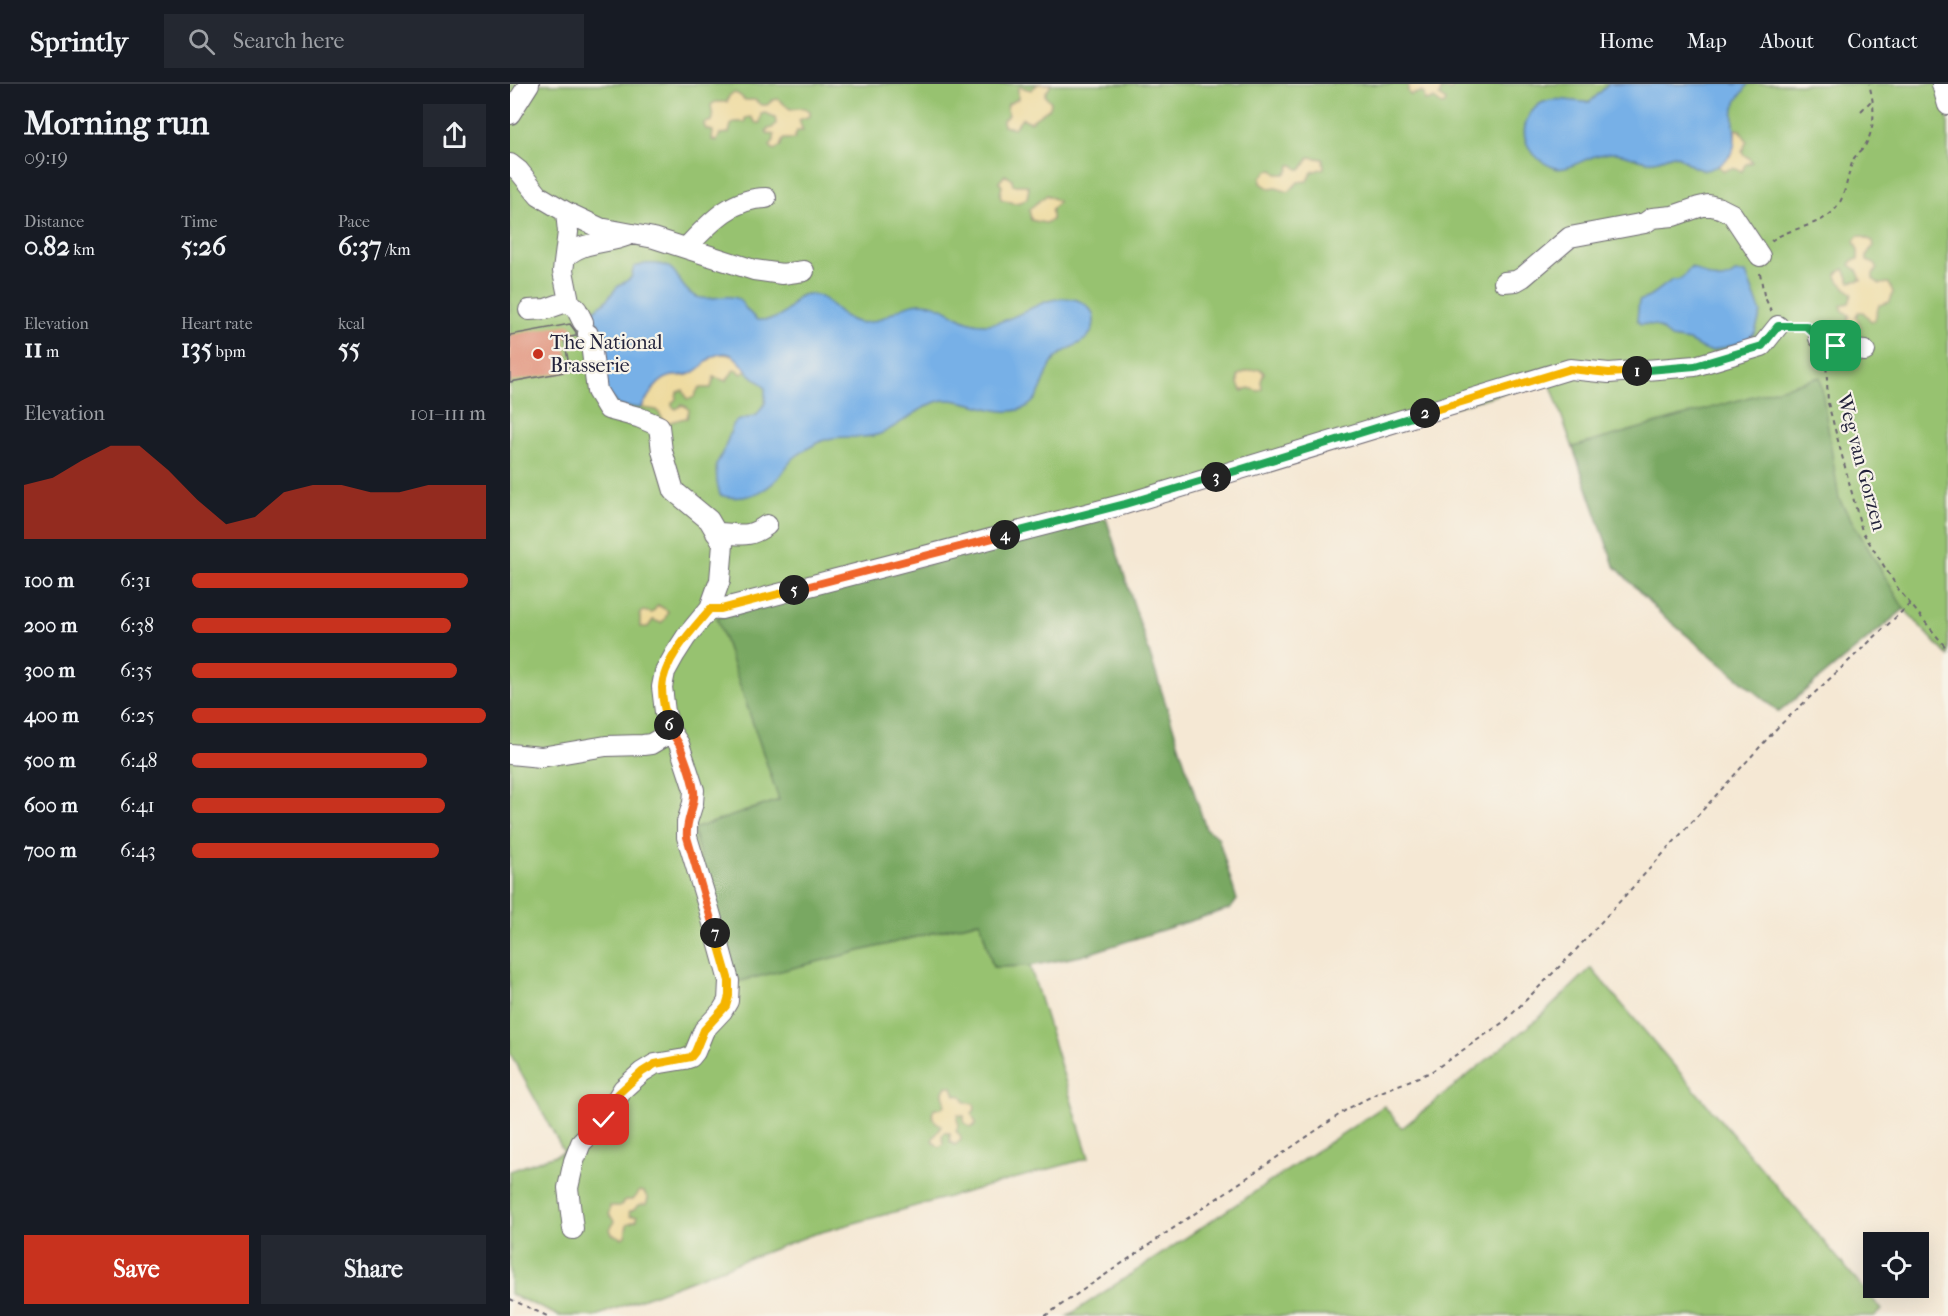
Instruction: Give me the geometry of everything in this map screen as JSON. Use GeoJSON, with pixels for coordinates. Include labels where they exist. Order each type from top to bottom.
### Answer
{"type":"FeatureCollection","features":[{"type":"Feature","properties":{"kind":"lane"},"geometry":{"type":"LineString","coordinates":[[510,114],[529,84]]}},
{"type":"Feature","properties":{"kind":"lane"},"geometry":{"type":"LineString","coordinates":[[1942,84],[1948,105]]}},
{"type":"Feature","properties":{"kind":"lane"},"geometry":{"type":"LineString","coordinates":[[510,164],[519,171],[539,196],[600,228],[654,238],[754,270],[782,274],[804,271]]}},
{"type":"Feature","properties":{"kind":"lane"},"geometry":{"type":"LineString","coordinates":[[686,248],[716,217],[740,202],[766,198]]}},
{"type":"Feature","properties":{"kind":"lane"},"geometry":{"type":"LineString","coordinates":[[1504,282],[1516,281],[1523,277],[1570,237],[1645,223],[1652,219],[1673,216],[1708,205],[1732,214],[1761,256]]}},
{"type":"Feature","properties":{"kind":"lane"},"geometry":{"type":"LineString","coordinates":[[566,212],[568,232],[564,280],[569,301],[577,310],[585,328],[597,391],[608,410],[638,417],[659,426],[662,451],[674,491],[709,520],[723,544],[720,580],[710,609],[686,637],[665,672],[662,687],[665,712],[671,732],[679,744],[693,789],[693,803],[687,822],[687,837],[729,981],[726,1006],[704,1030],[691,1057],[655,1064],[642,1072],[618,1094],[604,1120],[581,1143],[568,1188],[573,1229]]}},
{"type":"Feature","properties":{"kind":"lane"},"geometry":{"type":"LineString","coordinates":[[565,258],[576,249],[629,235]]}},
{"type":"Feature","properties":{"kind":"lane"},"geometry":{"type":"LineString","coordinates":[[529,310],[546,309],[569,301]]}},
{"type":"Feature","properties":{"kind":"lane"},"geometry":{"type":"LineString","coordinates":[[710,609],[721,609],[1125,504],[1570,369],[1609,373],[1695,366],[1762,346],[1778,326]]}},
{"type":"Feature","properties":{"kind":"lane"},"geometry":{"type":"LineString","coordinates":[[1819,338],[1836,346],[1865,351]]}},
{"type":"Feature","properties":{"kind":"lane"},"geometry":{"type":"LineString","coordinates":[[716,533],[735,533],[747,536],[767,525]]}},
{"type":"Feature","properties":{"kind":"lane"},"geometry":{"type":"LineString","coordinates":[[510,754],[541,758],[606,746],[643,745],[659,740],[671,732]]}},
{"type":"Feature","properties":{"kind":"path"},"geometry":{"type":"LineString","coordinates":[[1764,295],[1760,272],[1761,256],[1766,245],[1774,239],[1814,224],[1839,206],[1854,157],[1869,140],[1875,113],[1869,84]]}},
{"type":"Feature","properties":{"kind":"path"},"geometry":{"type":"LineString","coordinates":[[1861,111],[1873,99]]}},
{"type":"Feature","properties":{"kind":"path"},"geometry":{"type":"LineString","coordinates":[[1778,326],[1806,326],[1819,338]]}},
{"type":"Feature","properties":{"kind":"path","name":"Weg van Gorzen"},"geometry":{"type":"LineString","coordinates":[[1819,338],[1825,350],[1828,403],[1863,531],[1899,590],[1948,650]]}},
{"type":"Feature","properties":{"kind":"path"},"geometry":{"type":"LineString","coordinates":[[1045,1316],[1349,1108],[1376,1094],[1431,1072],[1505,1021],[1574,952],[1778,727],[1911,603]]}},
{"type":"Feature","properties":{"kind":"path"},"geometry":{"type":"LineString","coordinates":[[510,1299],[547,1316]]}},
{"type":"Feature","properties":{"kind":"green space"},"geometry":{"type":"Polygon","coordinates":[[[510,84],[1948,84],[1948,656],[1904,609],[1779,712],[1660,613],[1614,565],[1549,380],[717,618],[780,800],[733,982],[980,921],[993,967],[1030,966],[1089,1158],[811,1235],[596,1316],[559,1316],[510,1294],[510,1171],[564,1152],[510,1053],[510,84]]]}},
{"type":"Feature","properties":{"kind":"green space"},"geometry":{"type":"Polygon","coordinates":[[[1820,377],[1839,499],[1904,609],[1779,712],[1660,613],[1614,565],[1573,447],[1820,377]]]}},
{"type":"Feature","properties":{"kind":"green space"},"geometry":{"type":"Polygon","coordinates":[[[1106,518],[1206,829],[1218,837],[1237,900],[1231,908],[1081,956],[1030,966],[993,967],[980,921],[733,983],[693,829],[779,800],[717,618],[1106,518]]]}},
{"type":"Feature","properties":{"kind":"green space"},"geometry":{"type":"Polygon","coordinates":[[[1591,968],[1863,1288],[1863,1298],[1872,1298],[1882,1310],[1874,1316],[1068,1316],[1384,1106],[1402,1128],[1540,1017],[1591,968]]]}},
{"type":"Feature","properties":{"kind":"sand"},"geometry":{"type":"Polygon","coordinates":[[[1038,84],[1050,84],[1045,95],[1051,102],[1050,108],[1030,122],[1022,118],[1014,128],[1003,126],[1003,120],[1009,115],[1008,104],[1018,99],[1018,88],[1031,90],[1038,84]]]}},
{"type":"Feature","properties":{"kind":"sand"},"geometry":{"type":"Polygon","coordinates":[[[1408,84],[1453,84],[1454,86],[1451,90],[1442,89],[1439,96],[1446,101],[1442,105],[1434,99],[1425,101],[1424,94],[1421,92],[1410,95],[1408,84]]]}},
{"type":"Feature","properties":{"kind":"sand"},"geometry":{"type":"Polygon","coordinates":[[[733,93],[745,100],[755,100],[761,105],[767,105],[778,99],[790,109],[807,109],[810,111],[810,116],[799,120],[803,131],[797,131],[794,139],[783,139],[780,147],[774,150],[770,146],[774,135],[766,131],[776,124],[775,117],[765,113],[761,114],[760,123],[756,123],[751,117],[745,118],[745,122],[735,122],[731,125],[729,133],[720,134],[717,141],[712,140],[713,131],[706,129],[704,125],[712,121],[711,105],[715,102],[727,102],[733,93]]]}},
{"type":"Feature","properties":{"kind":"sand"},"geometry":{"type":"Polygon","coordinates":[[[1736,129],[1740,130],[1747,141],[1742,151],[1752,162],[1746,164],[1742,171],[1732,168],[1724,171],[1718,166],[1730,156],[1736,129]]]}},
{"type":"Feature","properties":{"kind":"sand"},"geometry":{"type":"Polygon","coordinates":[[[1309,157],[1323,159],[1324,168],[1312,172],[1307,181],[1298,182],[1289,192],[1276,188],[1270,189],[1261,183],[1261,177],[1267,171],[1273,170],[1277,174],[1285,174],[1290,165],[1300,169],[1304,167],[1309,157]]]}},
{"type":"Feature","properties":{"kind":"sand"},"geometry":{"type":"Polygon","coordinates":[[[1005,175],[1012,179],[1013,185],[1027,185],[1029,188],[1027,198],[1014,203],[1001,199],[1002,186],[999,182],[1005,175]]]}},
{"type":"Feature","properties":{"kind":"sand"},"geometry":{"type":"Polygon","coordinates":[[[1047,195],[1058,201],[1052,210],[1052,220],[1045,223],[1031,220],[1029,209],[1047,195]]]}},
{"type":"Feature","properties":{"kind":"sand"},"geometry":{"type":"Polygon","coordinates":[[[1858,236],[1873,241],[1874,246],[1868,252],[1867,261],[1875,264],[1877,268],[1873,279],[1880,284],[1889,283],[1893,292],[1890,302],[1879,305],[1875,320],[1871,321],[1863,312],[1858,312],[1856,317],[1860,326],[1859,332],[1848,336],[1842,333],[1841,327],[1848,323],[1849,315],[1843,311],[1841,305],[1849,303],[1852,294],[1837,279],[1837,274],[1844,269],[1850,282],[1861,280],[1857,270],[1850,265],[1851,261],[1858,259],[1854,241],[1858,236]]]}},
{"type":"Feature","properties":{"kind":"sand"},"geometry":{"type":"Polygon","coordinates":[[[717,354],[735,357],[747,371],[741,374],[738,370],[734,370],[726,381],[714,377],[711,388],[699,388],[692,398],[687,399],[683,390],[677,392],[672,406],[676,409],[682,405],[687,407],[689,410],[687,418],[666,424],[657,410],[641,408],[661,381],[671,376],[694,372],[717,354]]]}},
{"type":"Feature","properties":{"kind":"sand"},"geometry":{"type":"Polygon","coordinates":[[[1260,369],[1264,373],[1261,381],[1262,389],[1258,391],[1249,388],[1242,391],[1238,384],[1238,375],[1260,369]]]}},
{"type":"Feature","properties":{"kind":"sand"},"geometry":{"type":"Polygon","coordinates":[[[658,605],[668,611],[665,619],[661,623],[653,620],[648,627],[640,627],[640,613],[643,611],[652,613],[658,605]]]}},
{"type":"Feature","properties":{"kind":"sand"},"geometry":{"type":"Polygon","coordinates":[[[946,1086],[952,1087],[955,1095],[962,1096],[965,1102],[974,1104],[975,1109],[972,1114],[976,1123],[970,1127],[964,1122],[964,1116],[958,1115],[959,1125],[956,1131],[961,1140],[955,1145],[950,1142],[950,1133],[944,1133],[943,1144],[939,1147],[933,1139],[941,1126],[934,1120],[932,1114],[934,1109],[944,1106],[943,1092],[946,1086]]]}},
{"type":"Feature","properties":{"kind":"sand"},"geometry":{"type":"Polygon","coordinates":[[[640,1191],[644,1192],[648,1199],[646,1204],[638,1205],[629,1212],[630,1216],[637,1216],[637,1220],[627,1224],[625,1236],[622,1238],[612,1234],[610,1229],[614,1221],[609,1214],[610,1206],[620,1206],[626,1200],[633,1200],[640,1191]]]}},
{"type":"Feature","properties":{"kind":"water"},"geometry":{"type":"Polygon","coordinates":[[[1609,84],[1748,84],[1734,108],[1735,138],[1728,158],[1721,164],[1705,170],[1696,168],[1675,155],[1652,161],[1607,153],[1560,169],[1547,164],[1533,154],[1524,131],[1530,114],[1536,107],[1549,100],[1590,102],[1609,84]]]}},
{"type":"Feature","properties":{"kind":"water"},"geometry":{"type":"Polygon","coordinates":[[[658,264],[672,269],[686,290],[693,295],[704,298],[733,297],[739,299],[757,320],[780,316],[805,294],[818,296],[851,320],[865,323],[920,303],[938,306],[960,318],[978,324],[988,324],[1062,298],[1073,299],[1090,309],[1094,316],[1093,328],[1090,335],[1055,359],[1039,393],[1024,408],[1004,411],[954,400],[937,402],[880,434],[822,441],[795,457],[778,478],[766,488],[743,497],[728,497],[720,495],[716,465],[733,425],[737,421],[757,415],[765,403],[765,388],[734,356],[720,354],[711,358],[695,372],[664,379],[641,408],[618,406],[606,390],[606,353],[593,311],[605,302],[617,287],[631,278],[634,267],[658,264]]]}},
{"type":"Feature","properties":{"kind":"water"},"geometry":{"type":"Polygon","coordinates":[[[1691,267],[1719,279],[1735,273],[1746,273],[1761,313],[1755,332],[1746,341],[1712,351],[1705,350],[1689,341],[1671,338],[1660,328],[1640,324],[1637,320],[1639,301],[1649,297],[1672,280],[1678,280],[1691,267]]]}},
{"type":"Feature","properties":{"kind":"building","name":"The National Brasserie"},"geometry":{"type":"Polygon","coordinates":[[[570,324],[576,336],[564,338],[570,371],[510,382],[510,335],[570,324]]]}},
{"type":"Feature","properties":{"kind":"place","name":"The National Brasserie"},"geometry":{"type":"Point","coordinates":[538,354]}},
{"type":"Feature","properties":{"kind":"route"},"geometry":{"type":"LineString","coordinates":[[604,1120],[618,1094],[642,1072],[655,1064],[691,1057],[704,1030],[726,1006],[729,996],[729,981],[688,844],[686,831],[693,803],[693,789],[679,744],[671,732],[665,712],[662,687],[665,672],[675,654],[710,609],[721,609],[1125,504],[1570,369],[1609,373],[1695,366],[1762,346],[1778,326],[1806,326],[1819,338],[1836,346]]}}]}
